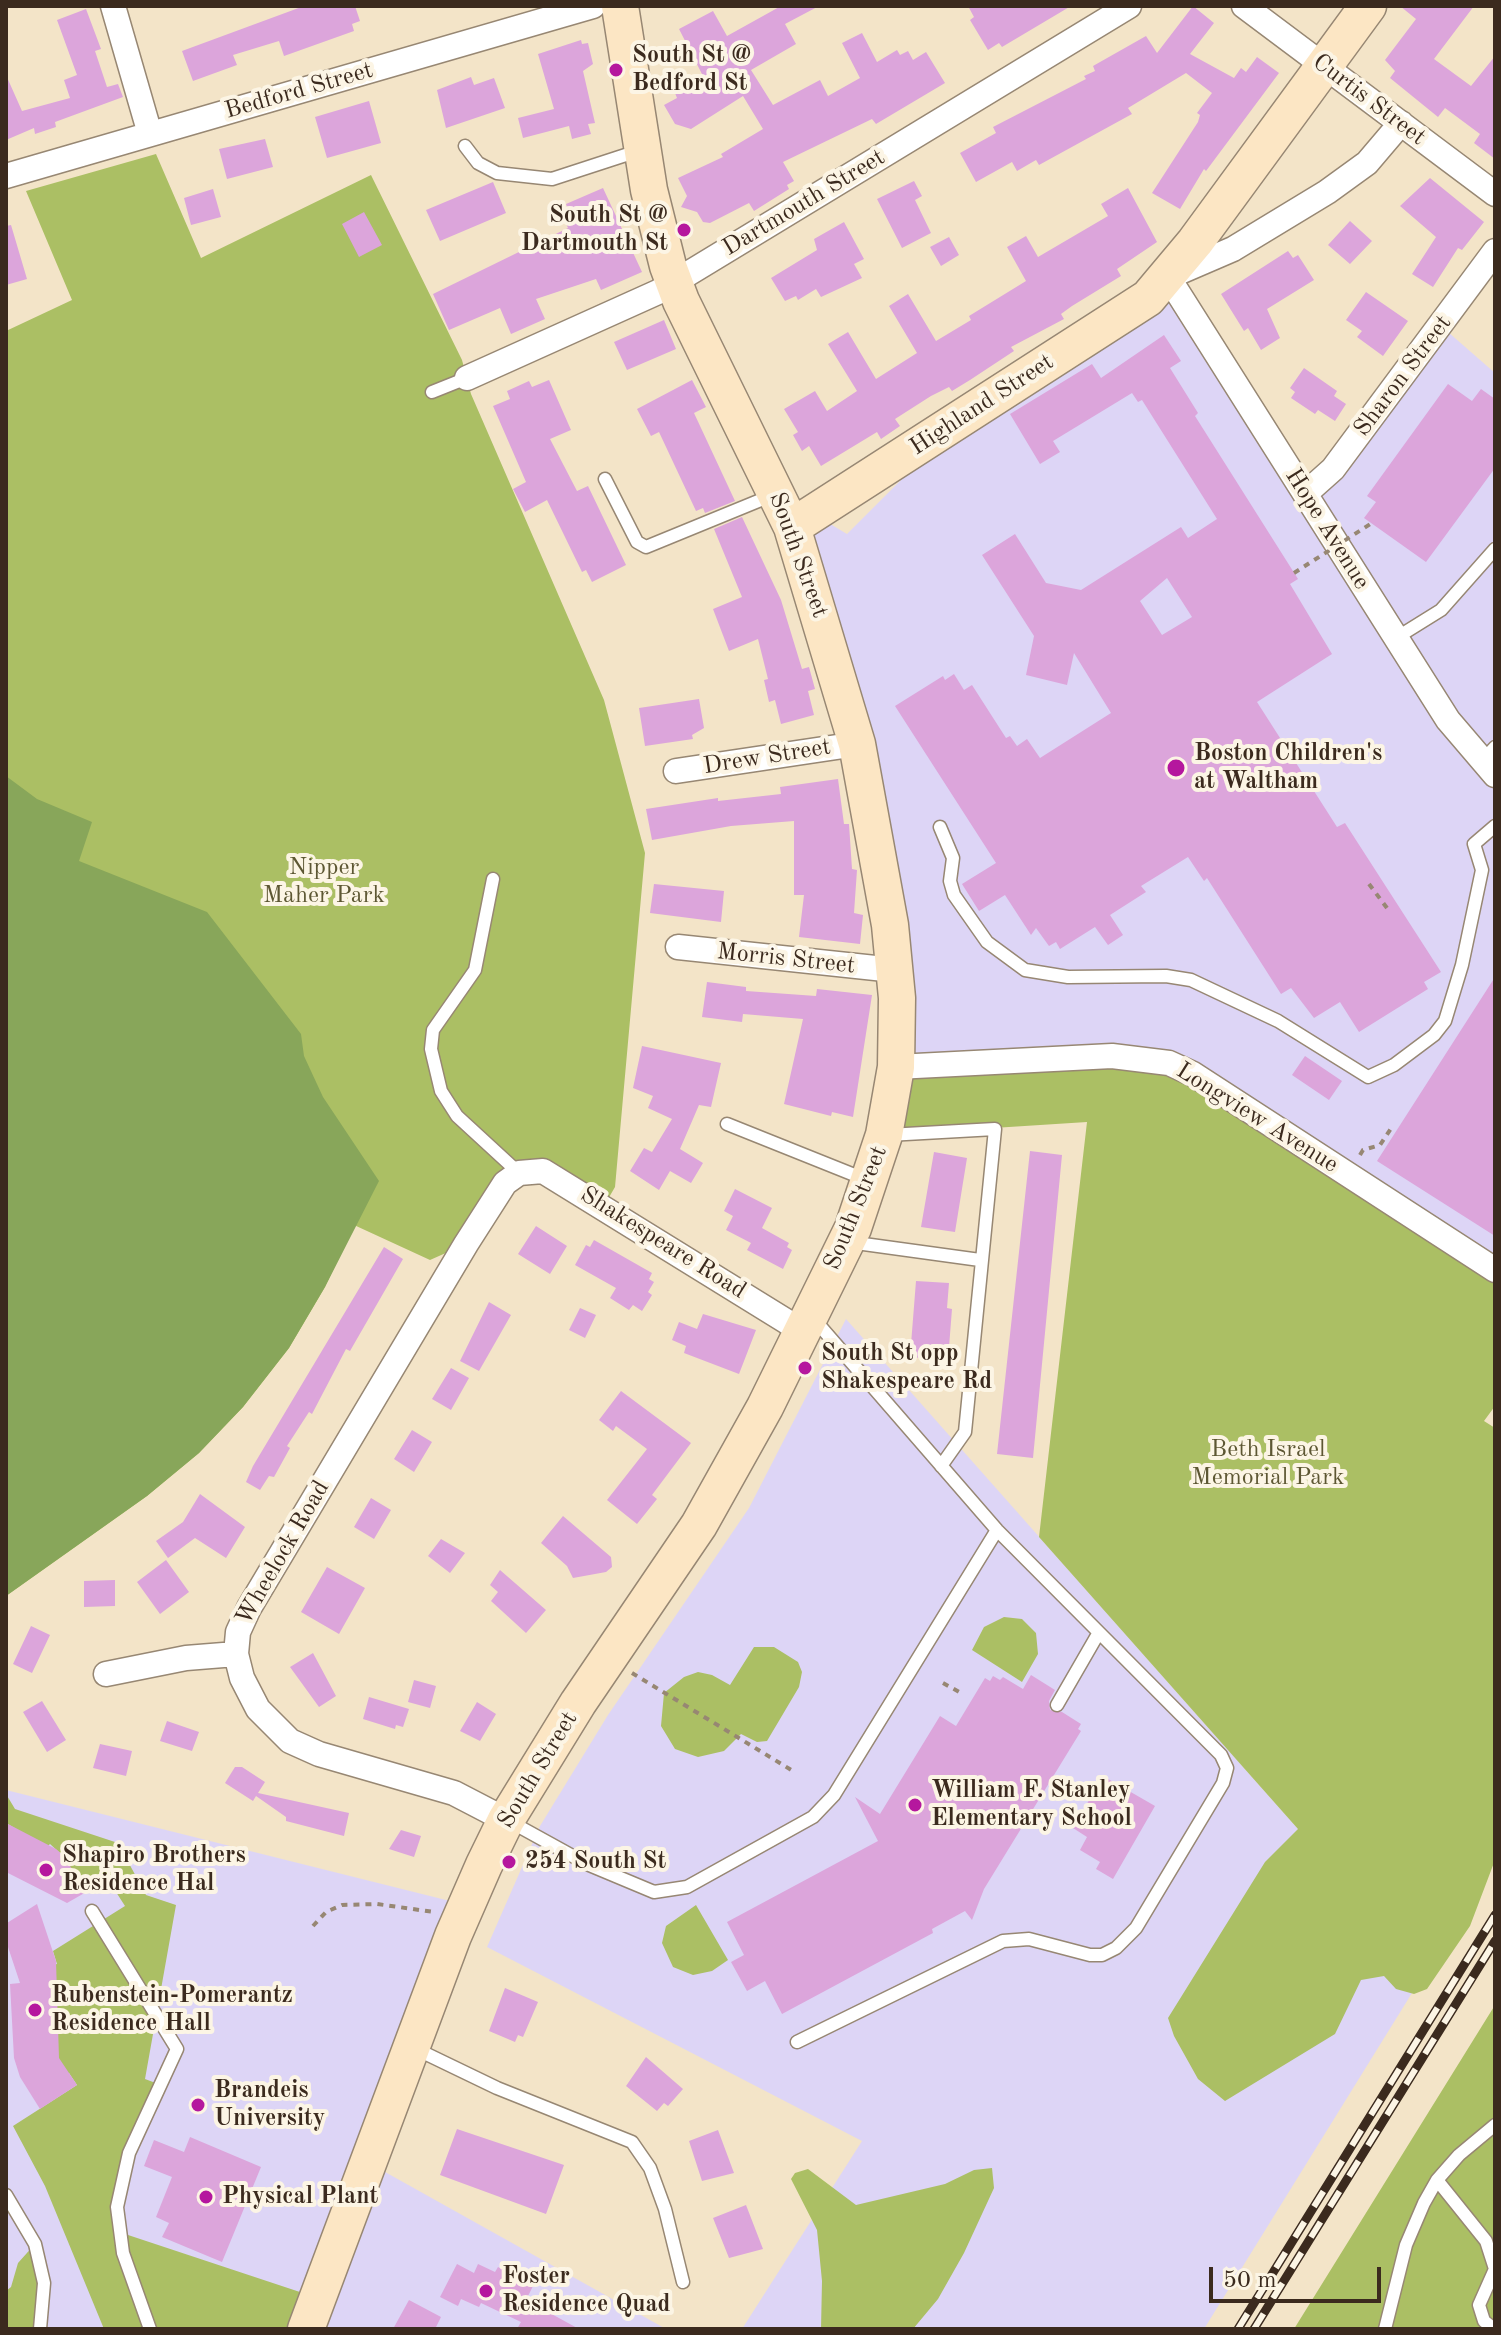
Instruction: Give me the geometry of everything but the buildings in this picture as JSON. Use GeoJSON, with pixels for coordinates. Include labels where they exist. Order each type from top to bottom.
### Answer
{"type":"FeatureCollection","features":[{"type":"Feature","properties":{"kind":"main road","name":"South Street"},"geometry":{"type":"LineString","coordinates":[[306,2329],[461,1916],[506,1820],[578,1703],[723,1487],[846,1241],[884,1135],[896,1067],[894,970],[880,863],[857,744],[792,527],[674,283],[656,219],[642,149],[620,6]]}},
{"type":"Feature","properties":{"kind":"main road","name":"Highland Street"},"geometry":{"type":"LineString","coordinates":[[792,527],[1138,305],[1168,277],[1368,6]]}},
{"type":"Feature","properties":{"kind":"street"},"geometry":{"type":"LineString","coordinates":[[113,6],[150,134]]}},
{"type":"Feature","properties":{"kind":"street","name":"Bedford Street"},"geometry":{"type":"LineString","coordinates":[[6,176],[593,6]]}},
{"type":"Feature","properties":{"kind":"street","name":"Dartmouth Street"},"geometry":{"type":"LineString","coordinates":[[467,378],[674,283],[1129,6]]}},
{"type":"Feature","properties":{"kind":"street","name":"Curtis Street"},"geometry":{"type":"LineString","coordinates":[[1244,6],[1495,194]]}},
{"type":"Feature","properties":{"kind":"street","name":"Highland Street"},"geometry":{"type":"LineString","coordinates":[[1168,277],[1220,256],[1327,192],[1367,163],[1401,123]]}},
{"type":"Feature","properties":{"kind":"street","name":"Sharon Street"},"geometry":{"type":"LineString","coordinates":[[1305,494],[1333,469],[1495,251]]}},
{"type":"Feature","properties":{"kind":"street","name":"Hope Avenue"},"geometry":{"type":"LineString","coordinates":[[1168,277],[1448,720],[1491,761]]}},
{"type":"Feature","properties":{"kind":"street","name":"Drew Street"},"geometry":{"type":"LineString","coordinates":[[676,771],[857,744]]}},
{"type":"Feature","properties":{"kind":"street","name":"Morris Street"},"geometry":{"type":"LineString","coordinates":[[678,947],[894,970]]}},
{"type":"Feature","properties":{"kind":"street","name":"Longview Avenue"},"geometry":{"type":"LineString","coordinates":[[896,1067],[1112,1056],[1169,1063],[1193,1074],[1495,1270]]}},
{"type":"Feature","properties":{"kind":"street","name":"Shakespeare Road"},"geometry":{"type":"LineString","coordinates":[[519,1173],[534,1169],[551,1174],[806,1323]]}},
{"type":"Feature","properties":{"kind":"street","name":"Wheelock Road"},"geometry":{"type":"LineString","coordinates":[[506,1820],[454,1793],[319,1754],[290,1741],[258,1709],[242,1678],[236,1654],[238,1632],[249,1608],[499,1189],[519,1173]]}},
{"type":"Feature","properties":{"kind":"street"},"geometry":{"type":"LineString","coordinates":[[106,1674],[186,1658],[236,1654]]}},
{"type":"Feature","properties":{"kind":"lane"},"geometry":{"type":"LineString","coordinates":[[465,146],[478,163],[497,173],[552,179],[581,173],[642,149]]}},
{"type":"Feature","properties":{"kind":"lane"},"geometry":{"type":"LineString","coordinates":[[432,392],[467,378]]}},
{"type":"Feature","properties":{"kind":"lane"},"geometry":{"type":"LineString","coordinates":[[605,479],[637,542],[646,547],[776,493]]}},
{"type":"Feature","properties":{"kind":"lane"},"geometry":{"type":"LineString","coordinates":[[1396,638],[1441,610],[1495,549]]}},
{"type":"Feature","properties":{"kind":"lane"},"geometry":{"type":"LineString","coordinates":[[940,827],[953,858],[950,881],[954,895],[987,942],[1014,964],[1035,973],[1068,977],[1145,975],[1191,980],[1278,1021],[1368,1077],[1394,1065],[1434,1035],[1445,1021],[1489,867],[1474,844],[1495,826]]}},
{"type":"Feature","properties":{"kind":"lane"},"geometry":{"type":"LineString","coordinates":[[493,879],[475,970],[433,1030],[431,1049],[441,1091],[457,1116],[519,1173]]}},
{"type":"Feature","properties":{"kind":"lane"},"geometry":{"type":"LineString","coordinates":[[727,1124],[870,1181]]}},
{"type":"Feature","properties":{"kind":"lane"},"geometry":{"type":"LineString","coordinates":[[884,1135],[995,1129],[965,1432],[941,1466]]}},
{"type":"Feature","properties":{"kind":"lane"},"geometry":{"type":"LineString","coordinates":[[846,1241],[980,1260]]}},
{"type":"Feature","properties":{"kind":"lane"},"geometry":{"type":"LineString","coordinates":[[797,2042],[1003,1941],[1029,1939],[1081,1953],[1102,1955],[1116,1948],[1136,1928],[1223,1783],[1227,1768],[1221,1755],[997,1530],[806,1323]]}},
{"type":"Feature","properties":{"kind":"lane"},"geometry":{"type":"LineString","coordinates":[[506,1820],[636,1888],[663,1892],[687,1887],[813,1817],[834,1795],[997,1530]]}},
{"type":"Feature","properties":{"kind":"lane"},"geometry":{"type":"LineString","coordinates":[[1057,1705],[1098,1634]]}},
{"type":"Feature","properties":{"kind":"lane"},"geometry":{"type":"LineString","coordinates":[[92,1911],[177,2049],[129,2153],[117,2207],[123,2253],[150,2329]]}},
{"type":"Feature","properties":{"kind":"lane"},"geometry":{"type":"LineString","coordinates":[[412,2047],[497,2088],[632,2142],[650,2168],[665,2209],[683,2282]]}},
{"type":"Feature","properties":{"kind":"lane"},"geometry":{"type":"LineString","coordinates":[[1385,2329],[1406,2245],[1437,2180],[1478,2136],[1495,2125]]}},
{"type":"Feature","properties":{"kind":"lane"},"geometry":{"type":"LineString","coordinates":[[1437,2180],[1493,2246],[1495,2269],[1479,2305],[1484,2321],[1494,2329]]}},
{"type":"Feature","properties":{"kind":"lane"},"geometry":{"type":"LineString","coordinates":[[6,2195],[35,2244],[44,2283],[40,2329]]}},
{"type":"Feature","properties":{"kind":"path"},"geometry":{"type":"LineString","coordinates":[[1294,573],[1372,523]]}},
{"type":"Feature","properties":{"kind":"path"},"geometry":{"type":"LineString","coordinates":[[1369,884],[1387,908]]}},
{"type":"Feature","properties":{"kind":"path"},"geometry":{"type":"LineString","coordinates":[[1353,1166],[1363,1150],[1380,1145],[1392,1127]]}},
{"type":"Feature","properties":{"kind":"path"},"geometry":{"type":"LineString","coordinates":[[630,1672],[793,1771]]}},
{"type":"Feature","properties":{"kind":"path"},"geometry":{"type":"LineString","coordinates":[[943,1683],[963,1694]]}},
{"type":"Feature","properties":{"kind":"path"},"geometry":{"type":"LineString","coordinates":[[313,1926],[326,1912],[342,1905],[377,1904],[461,1916]]}},
{"type":"Feature","properties":{"kind":"shaded area","name":"Boston Children's at Waltham"},"geometry":{"type":"Polygon","coordinates":[[[1168,277],[1305,494],[1440,325],[1495,373],[1495,747],[1483,760],[1495,775],[1495,1270],[1193,1074],[896,1067],[897,1028],[809,579],[815,515],[847,534],[969,412],[1168,277]]]}},
{"type":"Feature","properties":{"kind":"shaded area","name":"William F. Stanley Elementary School"},"geometry":{"type":"Polygon","coordinates":[[[846,1319],[1425,1972],[1204,2329],[742,2329],[862,2141],[487,1947],[540,1826],[608,1715],[749,1508],[846,1319]]]}},
{"type":"Feature","properties":{"kind":"shaded area","name":"Brandeis University"},"geometry":{"type":"Polygon","coordinates":[[[6,1790],[466,1905],[369,2163],[666,2329],[6,2329],[6,1790]]]}},
{"type":"Feature","properties":{"kind":"green space","name":"Nipper Maher Park"},"geometry":{"type":"Polygon","coordinates":[[[156,154],[201,258],[371,175],[462,360],[471,394],[604,700],[645,853],[615,1187],[604,1206],[527,1171],[466,1244],[430,1260],[354,1225],[325,1287],[289,1348],[243,1407],[199,1453],[147,1496],[6,1596],[6,331],[72,300],[26,191],[156,154]]]}},
{"type":"Feature","properties":{"kind":"green space"},"geometry":{"type":"Polygon","coordinates":[[[6,776],[37,799],[92,822],[79,861],[207,912],[301,1034],[304,1056],[323,1097],[379,1181],[325,1287],[289,1348],[243,1407],[199,1453],[147,1496],[6,1596],[6,776]]]}},
{"type":"Feature","properties":{"kind":"green space","name":"Beth Israel Memorial Park"},"geometry":{"type":"Polygon","coordinates":[[[1149,1058],[1495,1270],[1495,1406],[1484,1421],[1495,1428],[1495,1860],[1470,1926],[1427,1989],[1414,1994],[1396,1989],[1384,1976],[1361,1980],[1335,2034],[1225,2101],[1198,2079],[1174,2036],[1168,2018],[1265,1862],[1298,1829],[1039,1537],[1087,1122],[884,1135],[896,1067],[1149,1058]]]}},
{"type":"Feature","properties":{"kind":"green space"},"geometry":{"type":"Polygon","coordinates":[[[1004,1617],[1022,1619],[1036,1633],[1038,1654],[1022,1682],[972,1650],[984,1627],[1004,1617]]]}},
{"type":"Feature","properties":{"kind":"green space"},"geometry":{"type":"Polygon","coordinates":[[[754,1647],[774,1647],[798,1662],[802,1672],[799,1687],[767,1741],[757,1742],[741,1734],[724,1751],[698,1757],[675,1749],[661,1726],[664,1693],[684,1677],[698,1672],[712,1675],[730,1685],[754,1647]]]}},
{"type":"Feature","properties":{"kind":"green space"},"geometry":{"type":"Polygon","coordinates":[[[6,1794],[15,1809],[118,1843],[146,1895],[176,1905],[145,2079],[161,2085],[129,2153],[119,2232],[318,2298],[306,2329],[104,2329],[45,2186],[13,2126],[77,2085],[69,2073],[61,2078],[56,2051],[57,1982],[53,1981],[52,1965],[57,1964],[53,1951],[125,1906],[107,1878],[88,1891],[68,1867],[72,1864],[50,1844],[47,1847],[6,1823],[6,1794]]]}},
{"type":"Feature","properties":{"kind":"green space"},"geometry":{"type":"Polygon","coordinates":[[[696,1905],[728,1960],[712,1971],[693,1975],[673,1967],[662,1943],[666,1926],[696,1905]]]}},
{"type":"Feature","properties":{"kind":"green space"},"geometry":{"type":"Polygon","coordinates":[[[1495,2005],[1495,2329],[1294,2329],[1495,2005]]]}},
{"type":"Feature","properties":{"kind":"green space"},"geometry":{"type":"Polygon","coordinates":[[[992,2168],[994,2188],[964,2253],[938,2299],[913,2329],[821,2329],[822,2281],[817,2230],[791,2179],[795,2173],[808,2169],[856,2205],[945,2184],[974,2170],[992,2168]]]}},
{"type":"Feature","properties":{"kind":"green space"},"geometry":{"type":"Polygon","coordinates":[[[35,2244],[44,2283],[40,2329],[6,2329],[6,2291],[11,2287],[18,2263],[35,2244]]]}},
{"type":"Feature","properties":{"kind":"railway"},"geometry":{"type":"LineString","coordinates":[[1238,2329],[1495,1915]]}},
{"type":"Feature","properties":{"kind":"railway"},"geometry":{"type":"LineString","coordinates":[[1254,2329],[1495,1941]]}},
{"type":"Feature","properties":{"kind":"place","name":"South St @ Bedford St"},"geometry":{"type":"Point","coordinates":[616,70]}},
{"type":"Feature","properties":{"kind":"place","name":"South St @ Dartmouth St"},"geometry":{"type":"Point","coordinates":[684,230]}},
{"type":"Feature","properties":{"kind":"place","name":"Boston Children's at Waltham"},"geometry":{"type":"Point","coordinates":[1176,768]}},
{"type":"Feature","properties":{"kind":"place","name":"South St opp Shakespeare Rd"},"geometry":{"type":"Point","coordinates":[805,1368]}},
{"type":"Feature","properties":{"kind":"place","name":"William F. Stanley Elementary School"},"geometry":{"type":"Point","coordinates":[915,1805]}},
{"type":"Feature","properties":{"kind":"place","name":"254 South St"},"geometry":{"type":"Point","coordinates":[509,1862]}},
{"type":"Feature","properties":{"kind":"place","name":"Shapiro Brothers Residence Hal"},"geometry":{"type":"Point","coordinates":[46,1870]}},
{"type":"Feature","properties":{"kind":"place","name":"Rubenstein-Pomerantz Residence Hall"},"geometry":{"type":"Point","coordinates":[35,2010]}},
{"type":"Feature","properties":{"kind":"place","name":"Brandeis University"},"geometry":{"type":"Point","coordinates":[198,2105]}},
{"type":"Feature","properties":{"kind":"place","name":"Physical Plant"},"geometry":{"type":"Point","coordinates":[206,2197]}},
{"type":"Feature","properties":{"kind":"place","name":"Foster Residence Quad"},"geometry":{"type":"Point","coordinates":[486,2291]}}]}
